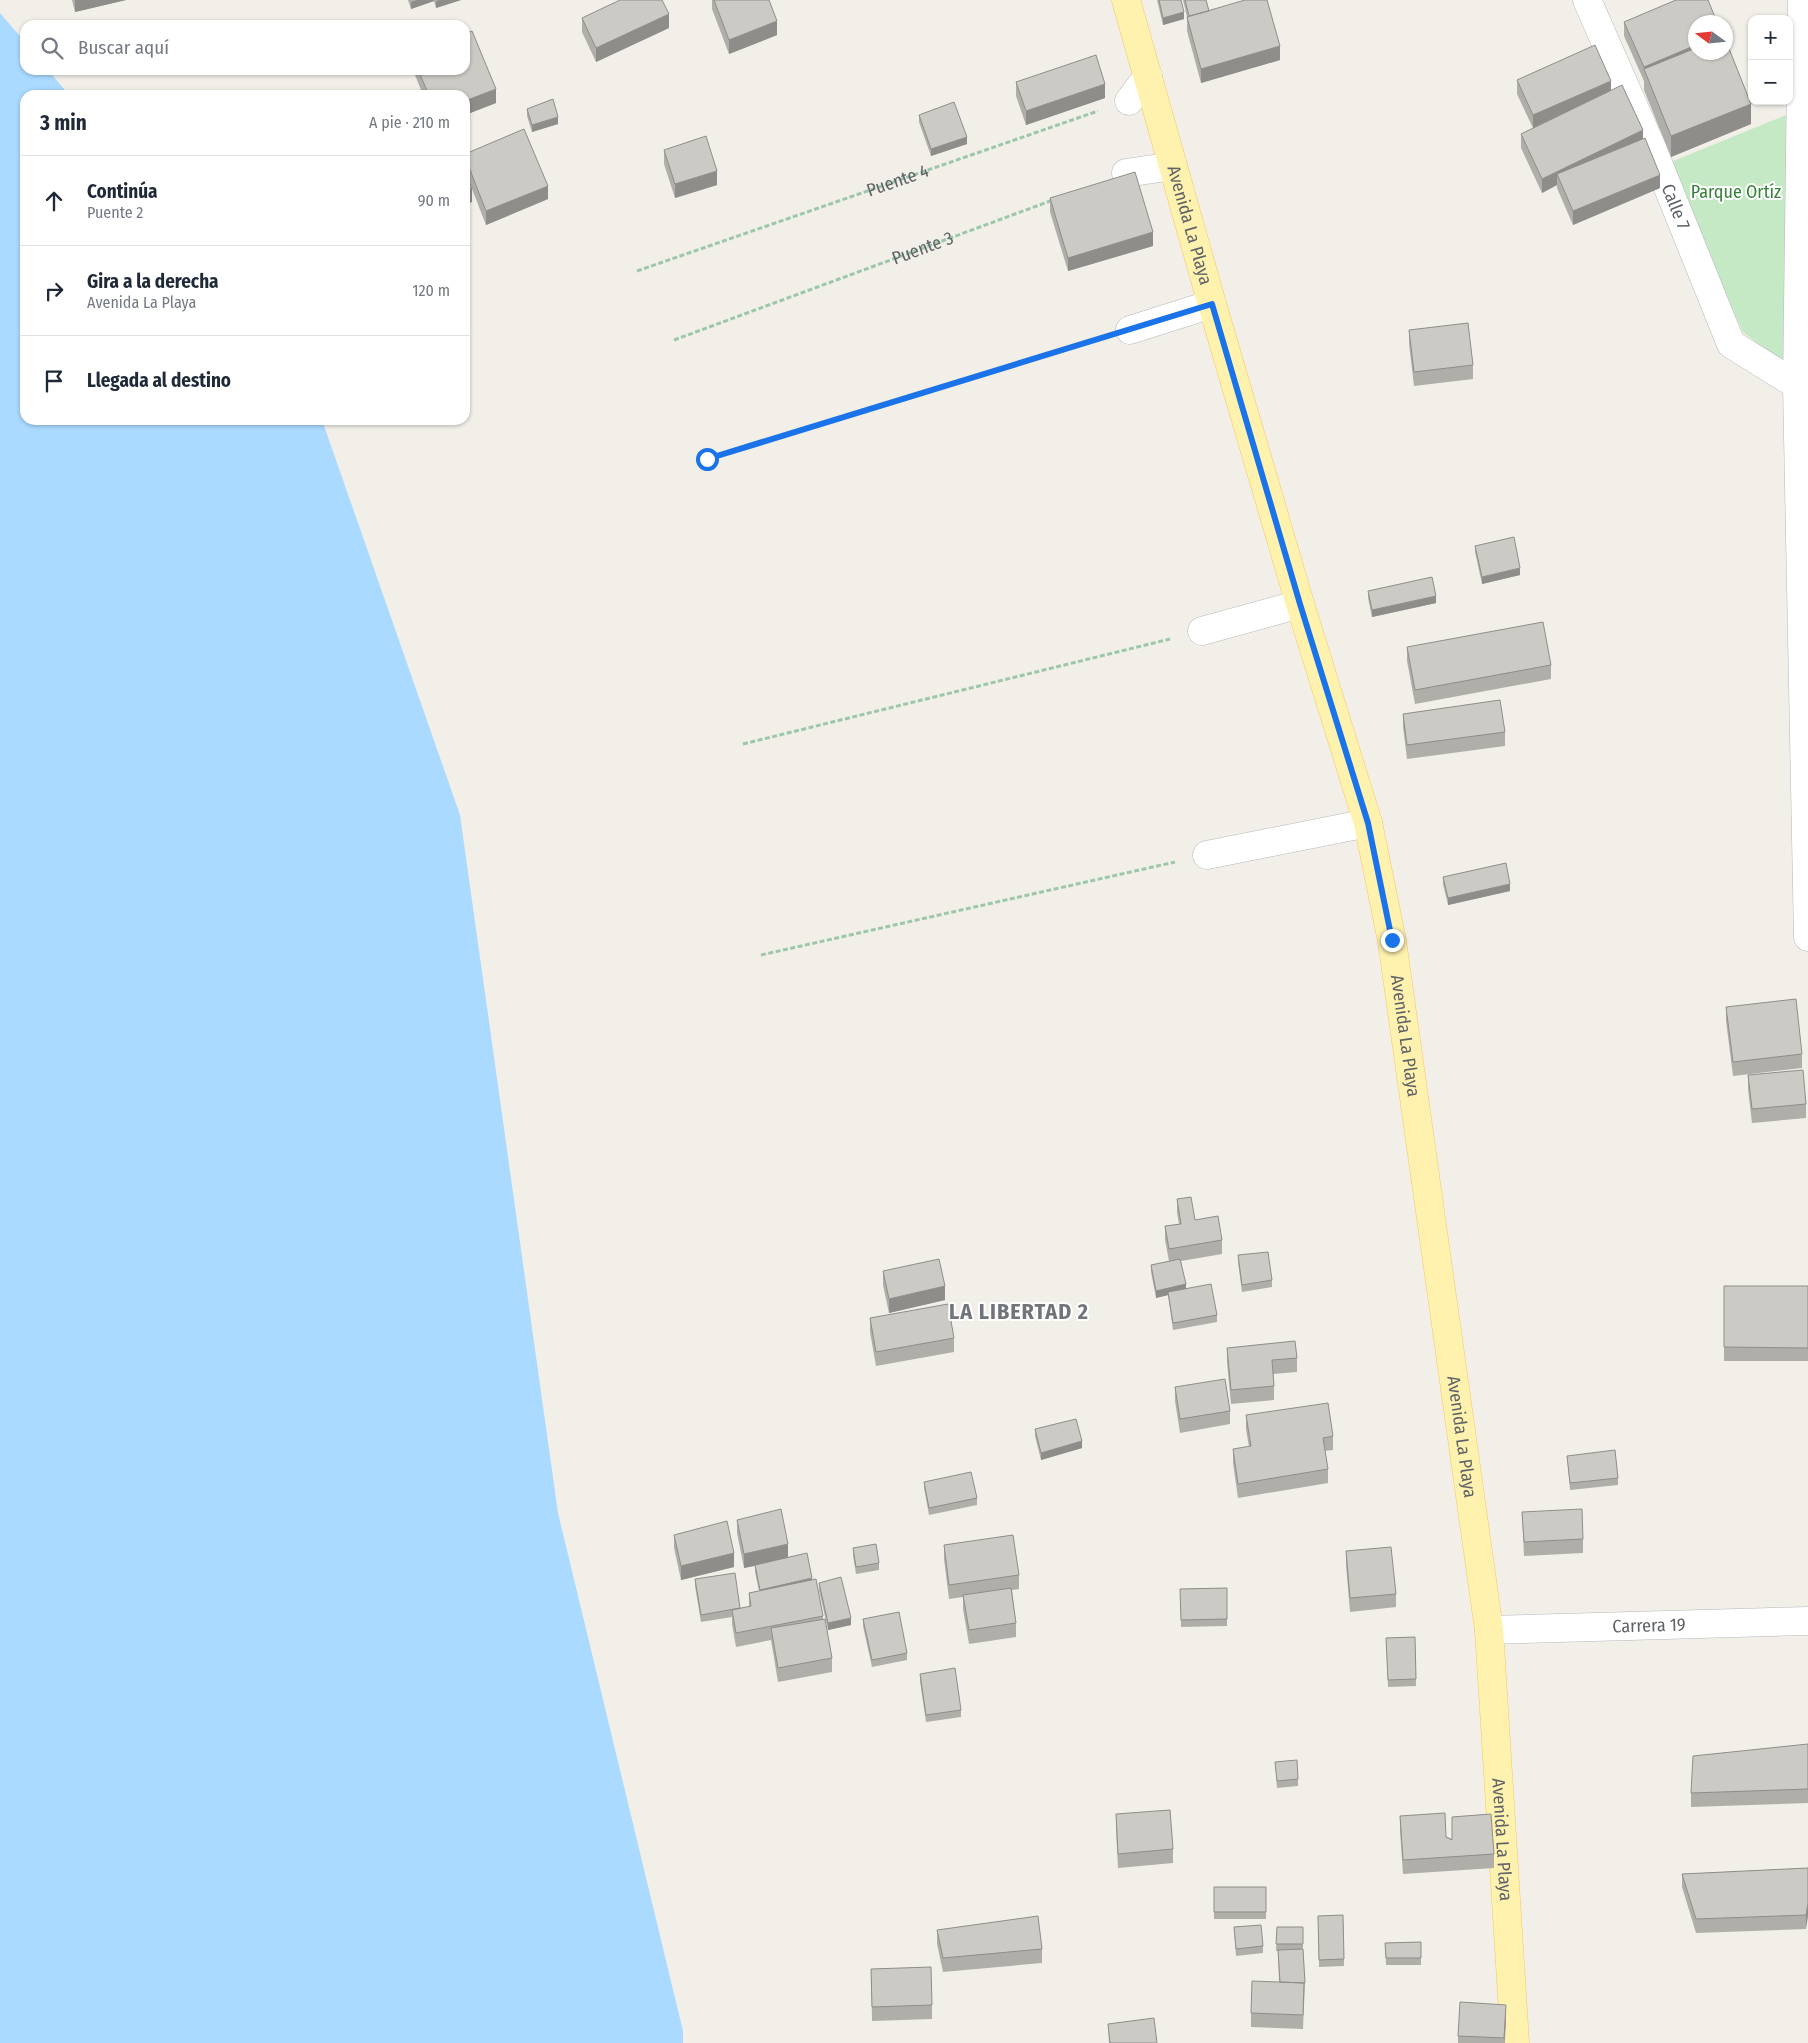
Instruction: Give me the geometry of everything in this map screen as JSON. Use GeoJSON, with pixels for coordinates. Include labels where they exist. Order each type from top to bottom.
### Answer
{"type":"FeatureCollection","features":[{"type":"Feature","properties":{"kind":"main road","name":"Avenida La Playa"},"geometry":{"type":"LineString","coordinates":[[1126,0],[1212,304],[1300,604],[1368,823],[1392,940],[1489,1630],[1514,2043]]}},
{"type":"Feature","properties":{"kind":"street","name":"Calle 7"},"geometry":{"type":"LineString","coordinates":[[1587,0],[1652,148],[1731,344],[1802,385]]}},
{"type":"Feature","properties":{"kind":"street"},"geometry":{"type":"LineString","coordinates":[[1802,0],[1802,385],[1808,937]]}},
{"type":"Feature","properties":{"kind":"street"},"geometry":{"type":"LineString","coordinates":[[1129,101],[1148,76]]}},
{"type":"Feature","properties":{"kind":"street"},"geometry":{"type":"LineString","coordinates":[[1126,173],[1173,166]]}},
{"type":"Feature","properties":{"kind":"street"},"geometry":{"type":"LineString","coordinates":[[1130,330],[1212,304]]}},
{"type":"Feature","properties":{"kind":"street"},"geometry":{"type":"LineString","coordinates":[[1202,631],[1300,604]]}},
{"type":"Feature","properties":{"kind":"street"},"geometry":{"type":"LineString","coordinates":[[1207,855],[1368,823]]}},
{"type":"Feature","properties":{"kind":"street","name":"Carrera 19"},"geometry":{"type":"LineString","coordinates":[[1489,1630],[1808,1621]]}},
{"type":"Feature","properties":{"kind":"path","name":"Puente 4"},"geometry":{"type":"LineString","coordinates":[[638,271],[1129,101]]}},
{"type":"Feature","properties":{"kind":"path","name":"Puente 3"},"geometry":{"type":"LineString","coordinates":[[674,340],[1061,197]]}},
{"type":"Feature","properties":{"kind":"path"},"geometry":{"type":"LineString","coordinates":[[707,459],[1130,330]]}},
{"type":"Feature","properties":{"kind":"path"},"geometry":{"type":"LineString","coordinates":[[743,744],[1202,631]]}},
{"type":"Feature","properties":{"kind":"path"},"geometry":{"type":"LineString","coordinates":[[761,955],[1207,855]]}},
{"type":"Feature","properties":{"kind":"green space","name":"Parque Ortíz"},"geometry":{"type":"Polygon","coordinates":[[[1786,115],[1790,369],[1743,332],[1666,164],[1786,115]]]}},
{"type":"Feature","properties":{"kind":"water"},"geometry":{"type":"Polygon","coordinates":[[[0,13],[20,36],[20,75],[52,75],[65,90],[20,90],[20,425],[324,425],[460,815],[558,1513],[683,2031],[683,2043],[0,2043],[0,13]]]}},
{"type":"Feature","properties":{"kind":"building"},"geometry":{"type":"Polygon","coordinates":[[[620,0],[662,0],[669,14],[596,48],[582,18],[620,0]]]}},
{"type":"Feature","properties":{"kind":"building"},"geometry":{"type":"Polygon","coordinates":[[[714,0],[769,0],[777,21],[729,40],[714,0]]]}},
{"type":"Feature","properties":{"kind":"building"},"geometry":{"type":"Polygon","coordinates":[[[1159,0],[1181,0],[1184,12],[1163,18],[1159,0]]]}},
{"type":"Feature","properties":{"kind":"building"},"geometry":{"type":"Polygon","coordinates":[[[1185,0],[1206,0],[1209,11],[1189,16],[1185,0]]]}},
{"type":"Feature","properties":{"kind":"building"},"geometry":{"type":"Polygon","coordinates":[[[1245,0],[1267,0],[1280,46],[1201,69],[1187,17],[1245,0]]]}},
{"type":"Feature","properties":{"kind":"building"},"geometry":{"type":"Polygon","coordinates":[[[1676,0],[1708,0],[1714,15],[1688,15],[1688,48],[1644,67],[1624,22],[1676,0]]]}},
{"type":"Feature","properties":{"kind":"building"},"geometry":{"type":"Polygon","coordinates":[[[472,31],[496,89],[470,99],[470,90],[427,90],[420,75],[470,75],[470,32],[472,31]]]}},
{"type":"Feature","properties":{"kind":"building"},"geometry":{"type":"Polygon","coordinates":[[[1595,45],[1611,81],[1533,115],[1517,80],[1595,45]]]}},
{"type":"Feature","properties":{"kind":"building"},"geometry":{"type":"Polygon","coordinates":[[[1688,51],[1688,60],[1733,59],[1748,96],[1748,105],[1671,136],[1644,69],[1688,51]]]}},
{"type":"Feature","properties":{"kind":"building"},"geometry":{"type":"Polygon","coordinates":[[[1096,55],[1105,84],[1026,111],[1016,82],[1096,55]]]}},
{"type":"Feature","properties":{"kind":"building"},"geometry":{"type":"Polygon","coordinates":[[[1622,85],[1643,130],[1542,179],[1521,134],[1622,85]]]}},
{"type":"Feature","properties":{"kind":"building"},"geometry":{"type":"Polygon","coordinates":[[[553,99],[558,117],[532,125],[527,109],[553,99]]]}},
{"type":"Feature","properties":{"kind":"building"},"geometry":{"type":"Polygon","coordinates":[[[954,102],[967,137],[931,149],[919,115],[954,102]]]}},
{"type":"Feature","properties":{"kind":"building"},"geometry":{"type":"Polygon","coordinates":[[[524,129],[548,186],[486,211],[470,170],[470,152],[524,129]]]}},
{"type":"Feature","properties":{"kind":"building"},"geometry":{"type":"Polygon","coordinates":[[[706,136],[717,171],[675,184],[664,150],[706,136]]]}},
{"type":"Feature","properties":{"kind":"building"},"geometry":{"type":"Polygon","coordinates":[[[1645,138],[1660,175],[1573,211],[1557,174],[1645,138]]]}},
{"type":"Feature","properties":{"kind":"building"},"geometry":{"type":"Polygon","coordinates":[[[1135,172],[1153,232],[1068,258],[1050,198],[1135,172]]]}},
{"type":"Feature","properties":{"kind":"building"},"geometry":{"type":"Polygon","coordinates":[[[1468,323],[1473,365],[1414,372],[1409,330],[1468,323]]]}},
{"type":"Feature","properties":{"kind":"building"},"geometry":{"type":"Polygon","coordinates":[[[1514,537],[1520,568],[1482,577],[1475,546],[1514,537]]]}},
{"type":"Feature","properties":{"kind":"building"},"geometry":{"type":"Polygon","coordinates":[[[1432,577],[1436,596],[1372,610],[1368,591],[1432,577]]]}},
{"type":"Feature","properties":{"kind":"building"},"geometry":{"type":"Polygon","coordinates":[[[1543,622],[1551,665],[1415,690],[1407,647],[1543,622]]]}},
{"type":"Feature","properties":{"kind":"building"},"geometry":{"type":"Polygon","coordinates":[[[1500,700],[1505,732],[1407,745],[1403,714],[1500,700]]]}},
{"type":"Feature","properties":{"kind":"building"},"geometry":{"type":"Polygon","coordinates":[[[1506,863],[1510,884],[1448,898],[1443,877],[1506,863]]]}},
{"type":"Feature","properties":{"kind":"building"},"geometry":{"type":"Polygon","coordinates":[[[1796,999],[1802,1054],[1733,1062],[1726,1007],[1796,999]]]}},
{"type":"Feature","properties":{"kind":"building"},"geometry":{"type":"Polygon","coordinates":[[[1803,1070],[1806,1104],[1752,1109],[1748,1075],[1803,1070]]]}},
{"type":"Feature","properties":{"kind":"building"},"geometry":{"type":"Polygon","coordinates":[[[1191,1197],[1195,1220],[1218,1216],[1222,1240],[1169,1249],[1165,1226],[1181,1224],[1177,1199],[1191,1197]]]}},
{"type":"Feature","properties":{"kind":"building"},"geometry":{"type":"Polygon","coordinates":[[[1268,1252],[1272,1280],[1242,1285],[1238,1255],[1268,1252]]]}},
{"type":"Feature","properties":{"kind":"building"},"geometry":{"type":"Polygon","coordinates":[[[939,1259],[945,1286],[889,1299],[883,1271],[939,1259]]]}},
{"type":"Feature","properties":{"kind":"building"},"geometry":{"type":"Polygon","coordinates":[[[1180,1259],[1186,1284],[1156,1291],[1151,1265],[1180,1259]]]}},
{"type":"Feature","properties":{"kind":"building"},"geometry":{"type":"Polygon","coordinates":[[[1211,1284],[1217,1315],[1173,1323],[1168,1292],[1211,1284]]]}},
{"type":"Feature","properties":{"kind":"building"},"geometry":{"type":"Polygon","coordinates":[[[1724,1286],[1808,1286],[1808,1348],[1724,1347],[1724,1286]]]}},
{"type":"Feature","properties":{"kind":"building"},"geometry":{"type":"Polygon","coordinates":[[[948,1304],[954,1338],[876,1352],[870,1318],[948,1304]]]}},
{"type":"Feature","properties":{"kind":"building"},"geometry":{"type":"Polygon","coordinates":[[[1295,1341],[1297,1358],[1272,1360],[1274,1386],[1231,1390],[1227,1348],[1295,1341]]]}},
{"type":"Feature","properties":{"kind":"building"},"geometry":{"type":"Polygon","coordinates":[[[1225,1379],[1230,1411],[1180,1419],[1175,1387],[1225,1379]]]}},
{"type":"Feature","properties":{"kind":"building"},"geometry":{"type":"Polygon","coordinates":[[[1328,1403],[1333,1436],[1323,1438],[1328,1469],[1238,1484],[1233,1449],[1251,1446],[1246,1415],[1328,1403]]]}},
{"type":"Feature","properties":{"kind":"building"},"geometry":{"type":"Polygon","coordinates":[[[1076,1419],[1082,1441],[1041,1453],[1035,1429],[1076,1419]]]}},
{"type":"Feature","properties":{"kind":"building"},"geometry":{"type":"Polygon","coordinates":[[[1615,1450],[1618,1478],[1570,1483],[1567,1456],[1615,1450]]]}},
{"type":"Feature","properties":{"kind":"building"},"geometry":{"type":"Polygon","coordinates":[[[971,1472],[977,1498],[929,1508],[924,1482],[971,1472]]]}},
{"type":"Feature","properties":{"kind":"building"},"geometry":{"type":"Polygon","coordinates":[[[781,1509],[788,1544],[744,1554],[737,1520],[781,1509]]]}},
{"type":"Feature","properties":{"kind":"building"},"geometry":{"type":"Polygon","coordinates":[[[1582,1509],[1583,1539],[1524,1542],[1522,1512],[1582,1509]]]}},
{"type":"Feature","properties":{"kind":"building"},"geometry":{"type":"Polygon","coordinates":[[[727,1521],[734,1553],[681,1566],[674,1535],[727,1521]]]}},
{"type":"Feature","properties":{"kind":"building"},"geometry":{"type":"Polygon","coordinates":[[[1013,1535],[1019,1575],[949,1585],[944,1545],[1013,1535]]]}},
{"type":"Feature","properties":{"kind":"building"},"geometry":{"type":"Polygon","coordinates":[[[876,1544],[879,1563],[856,1567],[853,1548],[876,1544]]]}},
{"type":"Feature","properties":{"kind":"building"},"geometry":{"type":"Polygon","coordinates":[[[1391,1547],[1396,1594],[1350,1598],[1346,1551],[1391,1547]]]}},
{"type":"Feature","properties":{"kind":"building"},"geometry":{"type":"Polygon","coordinates":[[[807,1553],[812,1578],[760,1590],[755,1565],[807,1553]]]}},
{"type":"Feature","properties":{"kind":"building"},"geometry":{"type":"Polygon","coordinates":[[[735,1573],[740,1608],[701,1615],[695,1579],[735,1573]]]}},
{"type":"Feature","properties":{"kind":"building"},"geometry":{"type":"Polygon","coordinates":[[[841,1577],[851,1618],[828,1623],[819,1583],[841,1577]]]}},
{"type":"Feature","properties":{"kind":"building"},"geometry":{"type":"Polygon","coordinates":[[[816,1579],[823,1616],[736,1633],[732,1610],[751,1606],[749,1593],[816,1579]]]}},
{"type":"Feature","properties":{"kind":"building"},"geometry":{"type":"Polygon","coordinates":[[[1011,1588],[1016,1623],[969,1630],[963,1595],[1011,1588]]]}},
{"type":"Feature","properties":{"kind":"building"},"geometry":{"type":"Polygon","coordinates":[[[1227,1588],[1227,1619],[1181,1620],[1180,1589],[1227,1588]]]}},
{"type":"Feature","properties":{"kind":"building"},"geometry":{"type":"Polygon","coordinates":[[[899,1612],[907,1653],[872,1660],[863,1619],[899,1612]]]}},
{"type":"Feature","properties":{"kind":"building"},"geometry":{"type":"Polygon","coordinates":[[[825,1619],[832,1658],[778,1668],[771,1628],[825,1619]]]}},
{"type":"Feature","properties":{"kind":"building"},"geometry":{"type":"Polygon","coordinates":[[[1415,1637],[1416,1679],[1388,1680],[1386,1638],[1415,1637]]]}},
{"type":"Feature","properties":{"kind":"building"},"geometry":{"type":"Polygon","coordinates":[[[955,1668],[961,1710],[926,1715],[920,1674],[955,1668]]]}},
{"type":"Feature","properties":{"kind":"building"},"geometry":{"type":"Polygon","coordinates":[[[1808,1744],[1808,1789],[1691,1793],[1693,1756],[1808,1744]]]}},
{"type":"Feature","properties":{"kind":"building"},"geometry":{"type":"Polygon","coordinates":[[[1297,1760],[1298,1779],[1277,1781],[1275,1762],[1297,1760]]]}},
{"type":"Feature","properties":{"kind":"building"},"geometry":{"type":"Polygon","coordinates":[[[1170,1810],[1173,1849],[1118,1854],[1116,1814],[1170,1810]]]}},
{"type":"Feature","properties":{"kind":"building"},"geometry":{"type":"Polygon","coordinates":[[[1445,1813],[1446,1837],[1452,1840],[1452,1817],[1491,1814],[1494,1854],[1403,1860],[1400,1816],[1445,1813]]]}},
{"type":"Feature","properties":{"kind":"building"},"geometry":{"type":"Polygon","coordinates":[[[1808,1868],[1806,1915],[1696,1919],[1682,1874],[1808,1868]]]}},
{"type":"Feature","properties":{"kind":"building"},"geometry":{"type":"Polygon","coordinates":[[[1214,1887],[1266,1887],[1266,1912],[1214,1912],[1214,1887]]]}},
{"type":"Feature","properties":{"kind":"building"},"geometry":{"type":"Polygon","coordinates":[[[1343,1915],[1344,1959],[1319,1960],[1318,1916],[1343,1915]]]}},
{"type":"Feature","properties":{"kind":"building"},"geometry":{"type":"Polygon","coordinates":[[[1038,1916],[1042,1949],[943,1958],[937,1930],[1038,1916]]]}},
{"type":"Feature","properties":{"kind":"building"},"geometry":{"type":"Polygon","coordinates":[[[1261,1925],[1263,1946],[1236,1949],[1234,1927],[1261,1925]]]}},
{"type":"Feature","properties":{"kind":"building"},"geometry":{"type":"Polygon","coordinates":[[[1277,1927],[1303,1927],[1303,1944],[1276,1944],[1277,1927]]]}},
{"type":"Feature","properties":{"kind":"building"},"geometry":{"type":"Polygon","coordinates":[[[1421,1942],[1421,1958],[1386,1958],[1385,1943],[1421,1942]]]}},
{"type":"Feature","properties":{"kind":"building"},"geometry":{"type":"Polygon","coordinates":[[[1303,1949],[1305,1983],[1280,1982],[1278,1950],[1303,1949]]]}},
{"type":"Feature","properties":{"kind":"building"},"geometry":{"type":"Polygon","coordinates":[[[931,1967],[932,2005],[872,2007],[871,1969],[931,1967]]]}},
{"type":"Feature","properties":{"kind":"building"},"geometry":{"type":"Polygon","coordinates":[[[1252,1981],[1304,1983],[1303,2015],[1251,2013],[1252,1981]]]}},
{"type":"Feature","properties":{"kind":"building"},"geometry":{"type":"Polygon","coordinates":[[[1460,2002],[1506,2005],[1504,2038],[1458,2036],[1460,2002]]]}},
{"type":"Feature","properties":{"kind":"building"},"geometry":{"type":"Polygon","coordinates":[[[1154,2018],[1157,2043],[1110,2043],[1108,2024],[1154,2018]]]}},
{"type":"Feature","properties":{"kind":"district","name":"LA LIBERTAD 2"},"geometry":{"type":"Point","coordinates":[1019,1311]}},
{"type":"Feature","properties":{"kind":"route"},"geometry":{"type":"LineString","coordinates":[[707,459],[1212,304],[1300,604],[1368,823],[1392,940]]}}]}
